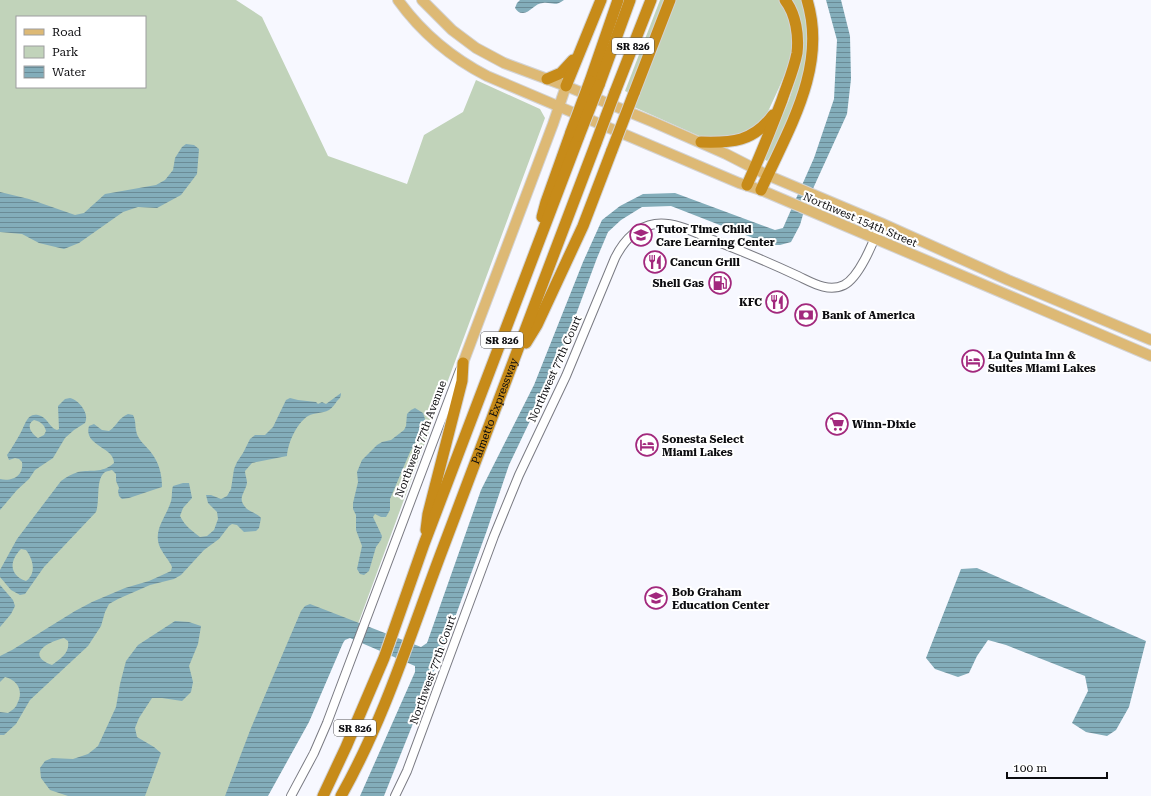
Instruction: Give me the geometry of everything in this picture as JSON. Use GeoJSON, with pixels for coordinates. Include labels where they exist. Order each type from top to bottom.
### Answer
{"type":"FeatureCollection","features":[{"type":"Feature","properties":{"kind":"highway"},"geometry":{"type":"LineString","coordinates":[[566,86],[601,0]]}},
{"type":"Feature","properties":{"kind":"highway"},"geometry":{"type":"LineString","coordinates":[[594,83],[618,0]]}},
{"type":"Feature","properties":{"kind":"highway","name":"Palmetto Expressway"},"geometry":{"type":"LineString","coordinates":[[323,796],[346,748],[384,658],[424,544],[531,264],[594,83],[630,0]]}},
{"type":"Feature","properties":{"kind":"highway","name":"Palmetto Expressway"},"geometry":{"type":"LineString","coordinates":[[341,796],[364,752],[401,665],[442,550],[651,0]]}},
{"type":"Feature","properties":{"kind":"highway"},"geometry":{"type":"LineString","coordinates":[[512,366],[537,325],[582,226],[670,0]]}},
{"type":"Feature","properties":{"kind":"highway"},"geometry":{"type":"LineString","coordinates":[[747,185],[774,124],[791,73],[797,47],[797,35],[794,18],[785,0]]}},
{"type":"Feature","properties":{"kind":"highway"},"geometry":{"type":"LineString","coordinates":[[761,190],[798,110],[807,83],[811,62],[813,36],[810,10],[807,0]]}},
{"type":"Feature","properties":{"kind":"highway"},"geometry":{"type":"LineString","coordinates":[[547,79],[561,73],[577,57]]}},
{"type":"Feature","properties":{"kind":"highway"},"geometry":{"type":"LineString","coordinates":[[701,142],[729,142],[751,135],[764,126],[780,104]]}},
{"type":"Feature","properties":{"kind":"highway"},"geometry":{"type":"LineString","coordinates":[[424,544],[428,514],[462,381],[463,363]]}},
{"type":"Feature","properties":{"kind":"main road","name":"Northwest 154th Street"},"geometry":{"type":"LineString","coordinates":[[398,0],[425,32],[443,48],[463,62],[492,78],[739,183],[761,190],[1151,356]]}},
{"type":"Feature","properties":{"kind":"main road","name":"Northwest 154th Street"},"geometry":{"type":"LineString","coordinates":[[422,0],[452,30],[476,48],[510,66],[566,86],[701,142],[798,189],[1151,340]]}},
{"type":"Feature","properties":{"kind":"main road","name":"Northwest 77th Avenue"},"geometry":{"type":"LineString","coordinates":[[463,363],[566,86]]}},
{"type":"Feature","properties":{"kind":"street","name":"Northwest 77th Court"},"geometry":{"type":"LineString","coordinates":[[395,796],[408,771],[494,536],[519,475],[566,376],[615,258],[626,241],[645,226],[656,224],[669,225],[682,228],[713,240],[821,286],[828,287],[842,286],[852,279],[881,224]]}},
{"type":"Feature","properties":{"kind":"street","name":"Northwest 77th Avenue"},"geometry":{"type":"LineString","coordinates":[[291,796],[314,753],[463,363]]}},
{"type":"Feature","properties":{"kind":"green space"},"geometry":{"type":"Polygon","coordinates":[[[0,0],[236,0],[262,17],[328,156],[407,184],[424,135],[463,112],[476,80],[540,109],[545,118],[358,624],[307,607],[230,796],[0,796],[0,0]]]}},
{"type":"Feature","properties":{"kind":"green space"},"geometry":{"type":"Polygon","coordinates":[[[660,0],[666,0],[629,93],[625,91],[660,0]]]}},
{"type":"Feature","properties":{"kind":"green space"},"geometry":{"type":"Polygon","coordinates":[[[676,0],[780,0],[788,15],[792,30],[790,58],[786,72],[767,114],[763,121],[749,132],[720,140],[699,136],[634,107],[670,9],[676,0]]]}},
{"type":"Feature","properties":{"kind":"green space"},"geometry":{"type":"Polygon","coordinates":[[[789,0],[802,0],[807,19],[808,43],[802,88],[775,149],[767,161],[764,159],[765,156],[789,100],[798,72],[800,57],[789,0]]]}},
{"type":"Feature","properties":{"kind":"water"},"geometry":{"type":"Polygon","coordinates":[[[520,0],[564,0],[556,4],[540,3],[526,13],[520,13],[515,8],[520,0]]]}},
{"type":"Feature","properties":{"kind":"water"},"geometry":{"type":"Polygon","coordinates":[[[826,0],[841,0],[850,36],[851,79],[847,114],[806,204],[800,225],[791,242],[780,245],[771,245],[671,206],[642,207],[621,220],[608,232],[559,360],[509,465],[450,631],[384,796],[360,796],[415,672],[415,666],[350,638],[345,640],[343,643],[309,722],[268,796],[225,796],[251,728],[301,611],[305,606],[310,604],[421,647],[427,643],[481,490],[534,385],[583,262],[602,220],[620,206],[643,194],[675,193],[775,230],[783,228],[814,158],[834,99],[837,40],[826,0]]]}},
{"type":"Feature","properties":{"kind":"water"},"geometry":{"type":"Polygon","coordinates":[[[186,144],[194,145],[199,149],[197,174],[181,195],[157,208],[138,207],[123,212],[79,243],[64,249],[39,243],[22,234],[0,232],[0,192],[29,199],[75,215],[84,213],[105,194],[156,185],[165,180],[173,170],[175,158],[182,147],[186,144]]]}},
{"type":"Feature","properties":{"kind":"water"},"geometry":{"type":"Polygon","coordinates":[[[341,393],[340,398],[330,409],[313,414],[304,419],[296,429],[289,445],[287,456],[252,463],[245,471],[247,483],[242,496],[242,502],[247,509],[261,518],[259,528],[256,531],[244,532],[237,525],[232,524],[219,539],[204,550],[181,575],[174,579],[150,585],[109,604],[101,626],[88,646],[30,700],[16,724],[4,735],[0,735],[0,712],[8,713],[13,709],[19,700],[20,691],[16,684],[10,679],[5,677],[0,682],[0,656],[92,602],[125,588],[149,581],[171,571],[172,567],[159,545],[158,534],[171,502],[173,486],[189,483],[192,498],[183,508],[180,516],[186,525],[200,537],[207,536],[214,530],[218,519],[217,512],[208,503],[206,495],[211,495],[221,499],[227,496],[231,489],[234,469],[250,439],[255,435],[265,435],[273,427],[286,400],[290,398],[316,402],[318,404],[322,402],[326,404],[341,393]],[[64,638],[51,642],[39,653],[40,657],[52,665],[62,657],[68,649],[68,641],[64,638]]]}},
{"type":"Feature","properties":{"kind":"water"},"geometry":{"type":"Polygon","coordinates":[[[65,399],[73,399],[80,404],[85,412],[85,423],[65,438],[53,458],[35,470],[29,479],[17,490],[0,510],[0,479],[13,479],[19,474],[22,467],[22,462],[19,459],[15,458],[9,460],[7,455],[27,420],[33,415],[41,416],[55,429],[59,429],[58,406],[65,399]],[[34,420],[30,424],[30,429],[38,438],[44,435],[46,431],[43,425],[34,420]]]}},
{"type":"Feature","properties":{"kind":"water"},"geometry":{"type":"Polygon","coordinates":[[[415,408],[423,413],[425,425],[410,452],[390,499],[390,510],[386,517],[381,517],[375,514],[373,517],[382,536],[376,547],[369,571],[364,575],[360,574],[357,569],[362,546],[356,530],[356,515],[353,509],[358,482],[357,472],[362,460],[377,445],[391,440],[404,430],[406,426],[407,414],[415,408]]]}},
{"type":"Feature","properties":{"kind":"water"},"geometry":{"type":"Polygon","coordinates":[[[128,414],[133,415],[138,436],[158,464],[161,473],[162,487],[122,499],[119,496],[116,474],[112,470],[105,472],[100,482],[96,512],[44,567],[25,594],[20,595],[11,590],[0,577],[0,570],[17,539],[61,481],[78,472],[105,469],[114,463],[113,458],[109,453],[90,438],[88,433],[89,426],[94,424],[102,430],[109,431],[128,414]],[[21,549],[17,554],[14,558],[13,567],[16,575],[26,581],[32,574],[33,566],[26,550],[21,549]]]}},
{"type":"Feature","properties":{"kind":"water"},"geometry":{"type":"Polygon","coordinates":[[[977,568],[1146,641],[1129,707],[1116,730],[1107,736],[1086,732],[1072,723],[1088,691],[1085,676],[1006,645],[988,640],[977,656],[969,673],[958,677],[935,669],[926,658],[961,569],[977,568]]]}},
{"type":"Feature","properties":{"kind":"water"},"geometry":{"type":"Polygon","coordinates":[[[0,585],[13,600],[15,606],[11,614],[0,627],[0,585]]]}},
{"type":"Feature","properties":{"kind":"water"},"geometry":{"type":"Polygon","coordinates":[[[175,621],[189,622],[201,626],[198,644],[189,666],[193,682],[191,692],[182,701],[152,698],[139,718],[135,728],[137,737],[161,753],[145,796],[68,796],[50,790],[41,778],[40,768],[45,761],[52,758],[73,759],[88,754],[98,746],[116,707],[126,661],[138,645],[175,621]]]}},
{"type":"Feature","properties":{"kind":"place","name":"Tutor Time Child Care Learning Center"},"geometry":{"type":"Point","coordinates":[641,235]}},
{"type":"Feature","properties":{"kind":"place","name":"Cancun Grill"},"geometry":{"type":"Point","coordinates":[655,262]}},
{"type":"Feature","properties":{"kind":"place","name":"Shell Gas"},"geometry":{"type":"Point","coordinates":[720,283]}},
{"type":"Feature","properties":{"kind":"place","name":"KFC"},"geometry":{"type":"Point","coordinates":[777,302]}},
{"type":"Feature","properties":{"kind":"place","name":"Bank of America"},"geometry":{"type":"Point","coordinates":[806,315]}},
{"type":"Feature","properties":{"kind":"place","name":"La Quinta Inn & Suites Miami Lakes"},"geometry":{"type":"Point","coordinates":[973,361]}},
{"type":"Feature","properties":{"kind":"place","name":"Winn-Dixie"},"geometry":{"type":"Point","coordinates":[837,424]}},
{"type":"Feature","properties":{"kind":"place","name":"Sonesta Select Miami Lakes"},"geometry":{"type":"Point","coordinates":[647,445]}},
{"type":"Feature","properties":{"kind":"place","name":"Bob Graham Education Center"},"geometry":{"type":"Point","coordinates":[656,598]}}]}
